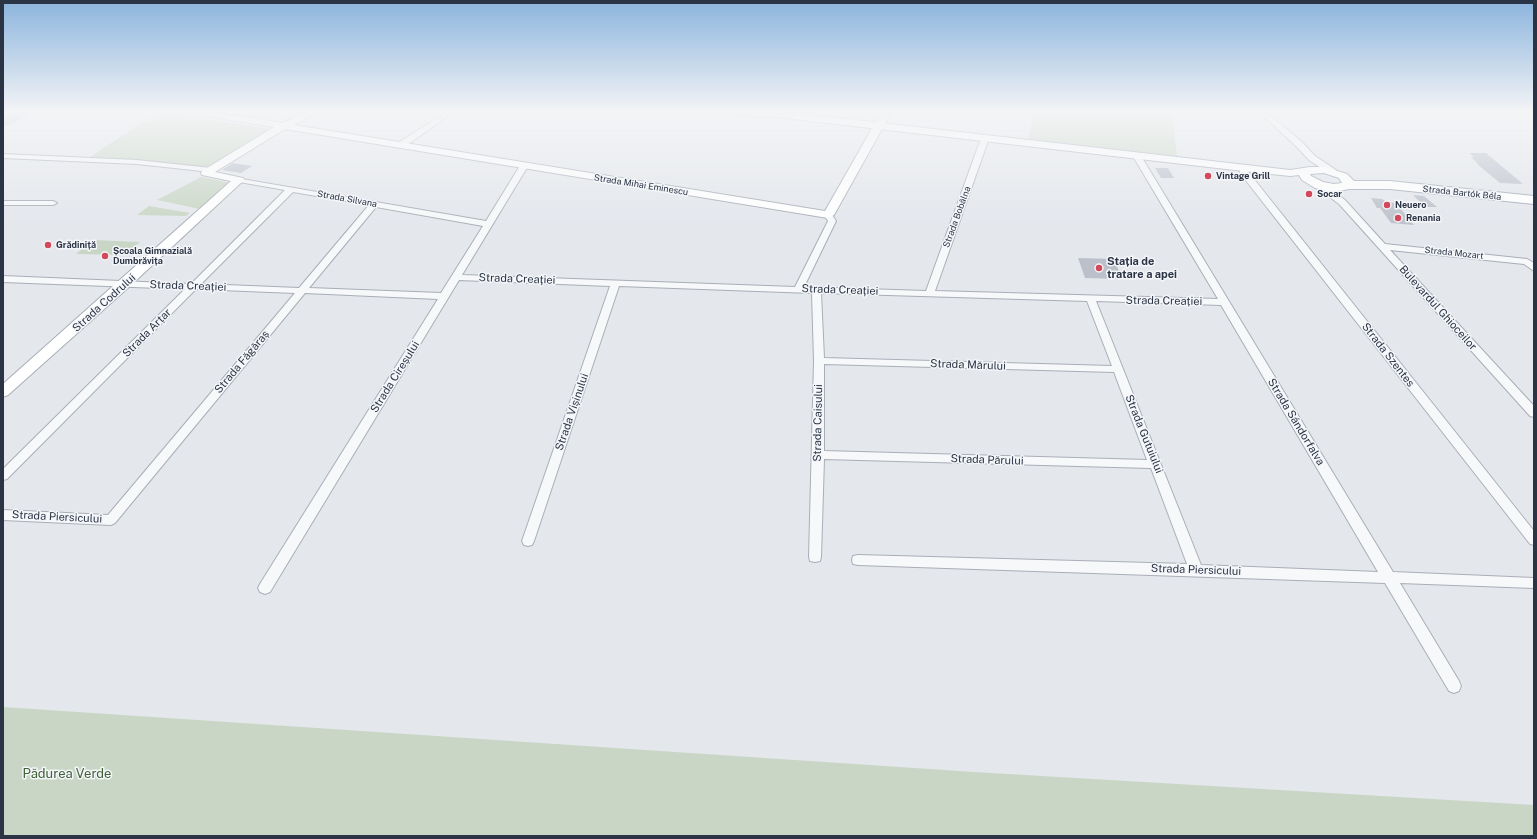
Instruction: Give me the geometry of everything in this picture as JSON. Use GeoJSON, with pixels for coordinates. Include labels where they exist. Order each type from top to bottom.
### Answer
{"type":"FeatureCollection","features":[{"type":"Feature","properties":{"kind":"main road"},"geometry":{"type":"LineString","coordinates":[[1067,150],[1292,176],[1311,173],[1341,180]]}},
{"type":"Feature","properties":{"kind":"main road"},"geometry":{"type":"LineString","coordinates":[[1084,150],[1290,173],[1311,173],[1341,180]]}},
{"type":"Feature","properties":{"kind":"main road","name":"Strada Bartók Béla"},"geometry":{"type":"LineString","coordinates":[[1341,180],[1534,200]]}},
{"type":"Feature","properties":{"kind":"street"},"geometry":{"type":"LineString","coordinates":[[208,171],[244,150]]}},
{"type":"Feature","properties":{"kind":"street","name":"Strada Mihai Eminescu"},"geometry":{"type":"LineString","coordinates":[[431,150],[828,215]]}},
{"type":"Feature","properties":{"kind":"street"},"geometry":{"type":"LineString","coordinates":[[799,289],[832,222],[828,215],[865,150]]}},
{"type":"Feature","properties":{"kind":"street","name":"Strada Bobâlna"},"geometry":{"type":"LineString","coordinates":[[930,293],[981,150]]}},
{"type":"Feature","properties":{"kind":"street","name":"Bulevardul Ghioceilor"},"geometry":{"type":"LineString","coordinates":[[1302,150],[1311,173],[1342,202],[1534,413]]}},
{"type":"Feature","properties":{"kind":"street","name":"Strada Silvana"},"geometry":{"type":"LineString","coordinates":[[5,157],[137,162],[208,171],[239,180],[488,224]]}},
{"type":"Feature","properties":{"kind":"street","name":"Strada Sándorfalva"},"geometry":{"type":"LineString","coordinates":[[1138,158],[1454,686]]}},
{"type":"Feature","properties":{"kind":"street","name":"Strada Cireșului"},"geometry":{"type":"LineString","coordinates":[[265,588],[524,166]]}},
{"type":"Feature","properties":{"kind":"street","name":"Strada Szentes"},"geometry":{"type":"LineString","coordinates":[[1243,171],[1534,540]]}},
{"type":"Feature","properties":{"kind":"street","name":"Strada Codrului"},"geometry":{"type":"LineString","coordinates":[[3,392],[239,180]]}},
{"type":"Feature","properties":{"kind":"street"},"geometry":{"type":"LineString","coordinates":[[1341,180],[1338,192],[1342,202]]}},
{"type":"Feature","properties":{"kind":"street","name":"Strada Arțar"},"geometry":{"type":"LineString","coordinates":[[3,476],[291,189]]}},
{"type":"Feature","properties":{"kind":"street"},"geometry":{"type":"LineString","coordinates":[[3,203],[53,203]]}},
{"type":"Feature","properties":{"kind":"street","name":"Strada Făgăraș"},"geometry":{"type":"LineString","coordinates":[[111,520],[374,204]]}},
{"type":"Feature","properties":{"kind":"street","name":"Strada Mozart"},"geometry":{"type":"LineString","coordinates":[[1381,246],[1527,262],[1534,268]]}},
{"type":"Feature","properties":{"kind":"street","name":"Strada Creației"},"geometry":{"type":"LineString","coordinates":[[456,277],[1090,299],[1224,302]]}},
{"type":"Feature","properties":{"kind":"street","name":"Strada Creației"},"geometry":{"type":"LineString","coordinates":[[3,279],[444,296]]}},
{"type":"Feature","properties":{"kind":"street","name":"Strada Vișinului"},"geometry":{"type":"LineString","coordinates":[[528,541],[616,283]]}},
{"type":"Feature","properties":{"kind":"street","name":"Strada Caisului"},"geometry":{"type":"LineString","coordinates":[[815,557],[818,455],[816,290]]}},
{"type":"Feature","properties":{"kind":"street","name":"Strada Gutuiului"},"geometry":{"type":"LineString","coordinates":[[1090,299],[1156,464],[1196,570]]}},
{"type":"Feature","properties":{"kind":"street","name":"Strada Mărului"},"geometry":{"type":"LineString","coordinates":[[818,361],[1118,369]]}},
{"type":"Feature","properties":{"kind":"street","name":"Strada Părului"},"geometry":{"type":"LineString","coordinates":[[818,455],[1156,464]]}},
{"type":"Feature","properties":{"kind":"street","name":"Strada Piersicului"},"geometry":{"type":"LineString","coordinates":[[3,515],[111,520]]}},
{"type":"Feature","properties":{"kind":"street","name":"Strada Piersicului"},"geometry":{"type":"LineString","coordinates":[[858,560],[1196,570],[1534,583]]}},
{"type":"Feature","properties":{"kind":"green space"},"geometry":{"type":"Polygon","coordinates":[[[100,150],[235,150],[205,168],[138,160],[90,157],[100,150]]]}},
{"type":"Feature","properties":{"kind":"green space"},"geometry":{"type":"Polygon","coordinates":[[[1123,150],[1176,150],[1177,156],[1123,150]]]}},
{"type":"Feature","properties":{"kind":"green space"},"geometry":{"type":"Polygon","coordinates":[[[201,177],[227,182],[228,184],[200,209],[157,200],[201,177]]]}},
{"type":"Feature","properties":{"kind":"green space"},"geometry":{"type":"Polygon","coordinates":[[[149,206],[190,213],[186,216],[137,215],[149,206]]]}},
{"type":"Feature","properties":{"kind":"green space"},"geometry":{"type":"Polygon","coordinates":[[[93,240],[140,242],[124,255],[76,254],[93,240]]]}},
{"type":"Feature","properties":{"kind":"green space","name":"Pădurea Verde"},"geometry":{"type":"Polygon","coordinates":[[[3,707],[974,772],[1534,805],[1534,836],[3,836],[3,707]]]}},
{"type":"Feature","properties":{"kind":"building"},"geometry":{"type":"Polygon","coordinates":[[[1469,153],[1486,153],[1523,184],[1500,183],[1477,164],[1471,157],[1474,157],[1469,153]]]}},
{"type":"Feature","properties":{"kind":"building"},"geometry":{"type":"Polygon","coordinates":[[[233,163],[252,166],[241,173],[222,170],[233,163]]]}},
{"type":"Feature","properties":{"kind":"building"},"geometry":{"type":"Polygon","coordinates":[[[1155,168],[1168,168],[1174,178],[1161,178],[1155,168]]]}},
{"type":"Feature","properties":{"kind":"building"},"geometry":{"type":"Polygon","coordinates":[[[1413,195],[1424,196],[1437,207],[1425,207],[1413,195]]]}},
{"type":"Feature","properties":{"kind":"building"},"geometry":{"type":"Polygon","coordinates":[[[1371,198],[1396,203],[1414,225],[1391,223],[1380,208],[1377,208],[1371,198]]]}},
{"type":"Feature","properties":{"kind":"building","name":"Stația de tratare a apei"},"geometry":{"type":"Polygon","coordinates":[[[1078,258],[1114,259],[1122,279],[1085,278],[1078,258]]]}},
{"type":"Feature","properties":{"kind":"place","name":"Vintage Grill"},"geometry":{"type":"Point","coordinates":[1208,176]}},
{"type":"Feature","properties":{"kind":"place","name":"Socar"},"geometry":{"type":"Point","coordinates":[1309,194]}},
{"type":"Feature","properties":{"kind":"place","name":"Neuero"},"geometry":{"type":"Point","coordinates":[1387,205]}},
{"type":"Feature","properties":{"kind":"place","name":"Renania"},"geometry":{"type":"Point","coordinates":[1398,218]}},
{"type":"Feature","properties":{"kind":"place","name":"Grădiniță"},"geometry":{"type":"Point","coordinates":[48,245]}},
{"type":"Feature","properties":{"kind":"place","name":"Școala Gimnazială Dumbrăvița"},"geometry":{"type":"Point","coordinates":[105,256]}},
{"type":"Feature","properties":{"kind":"place","name":"Stația de tratare a apei"},"geometry":{"type":"Point","coordinates":[1099,268]}}]}
